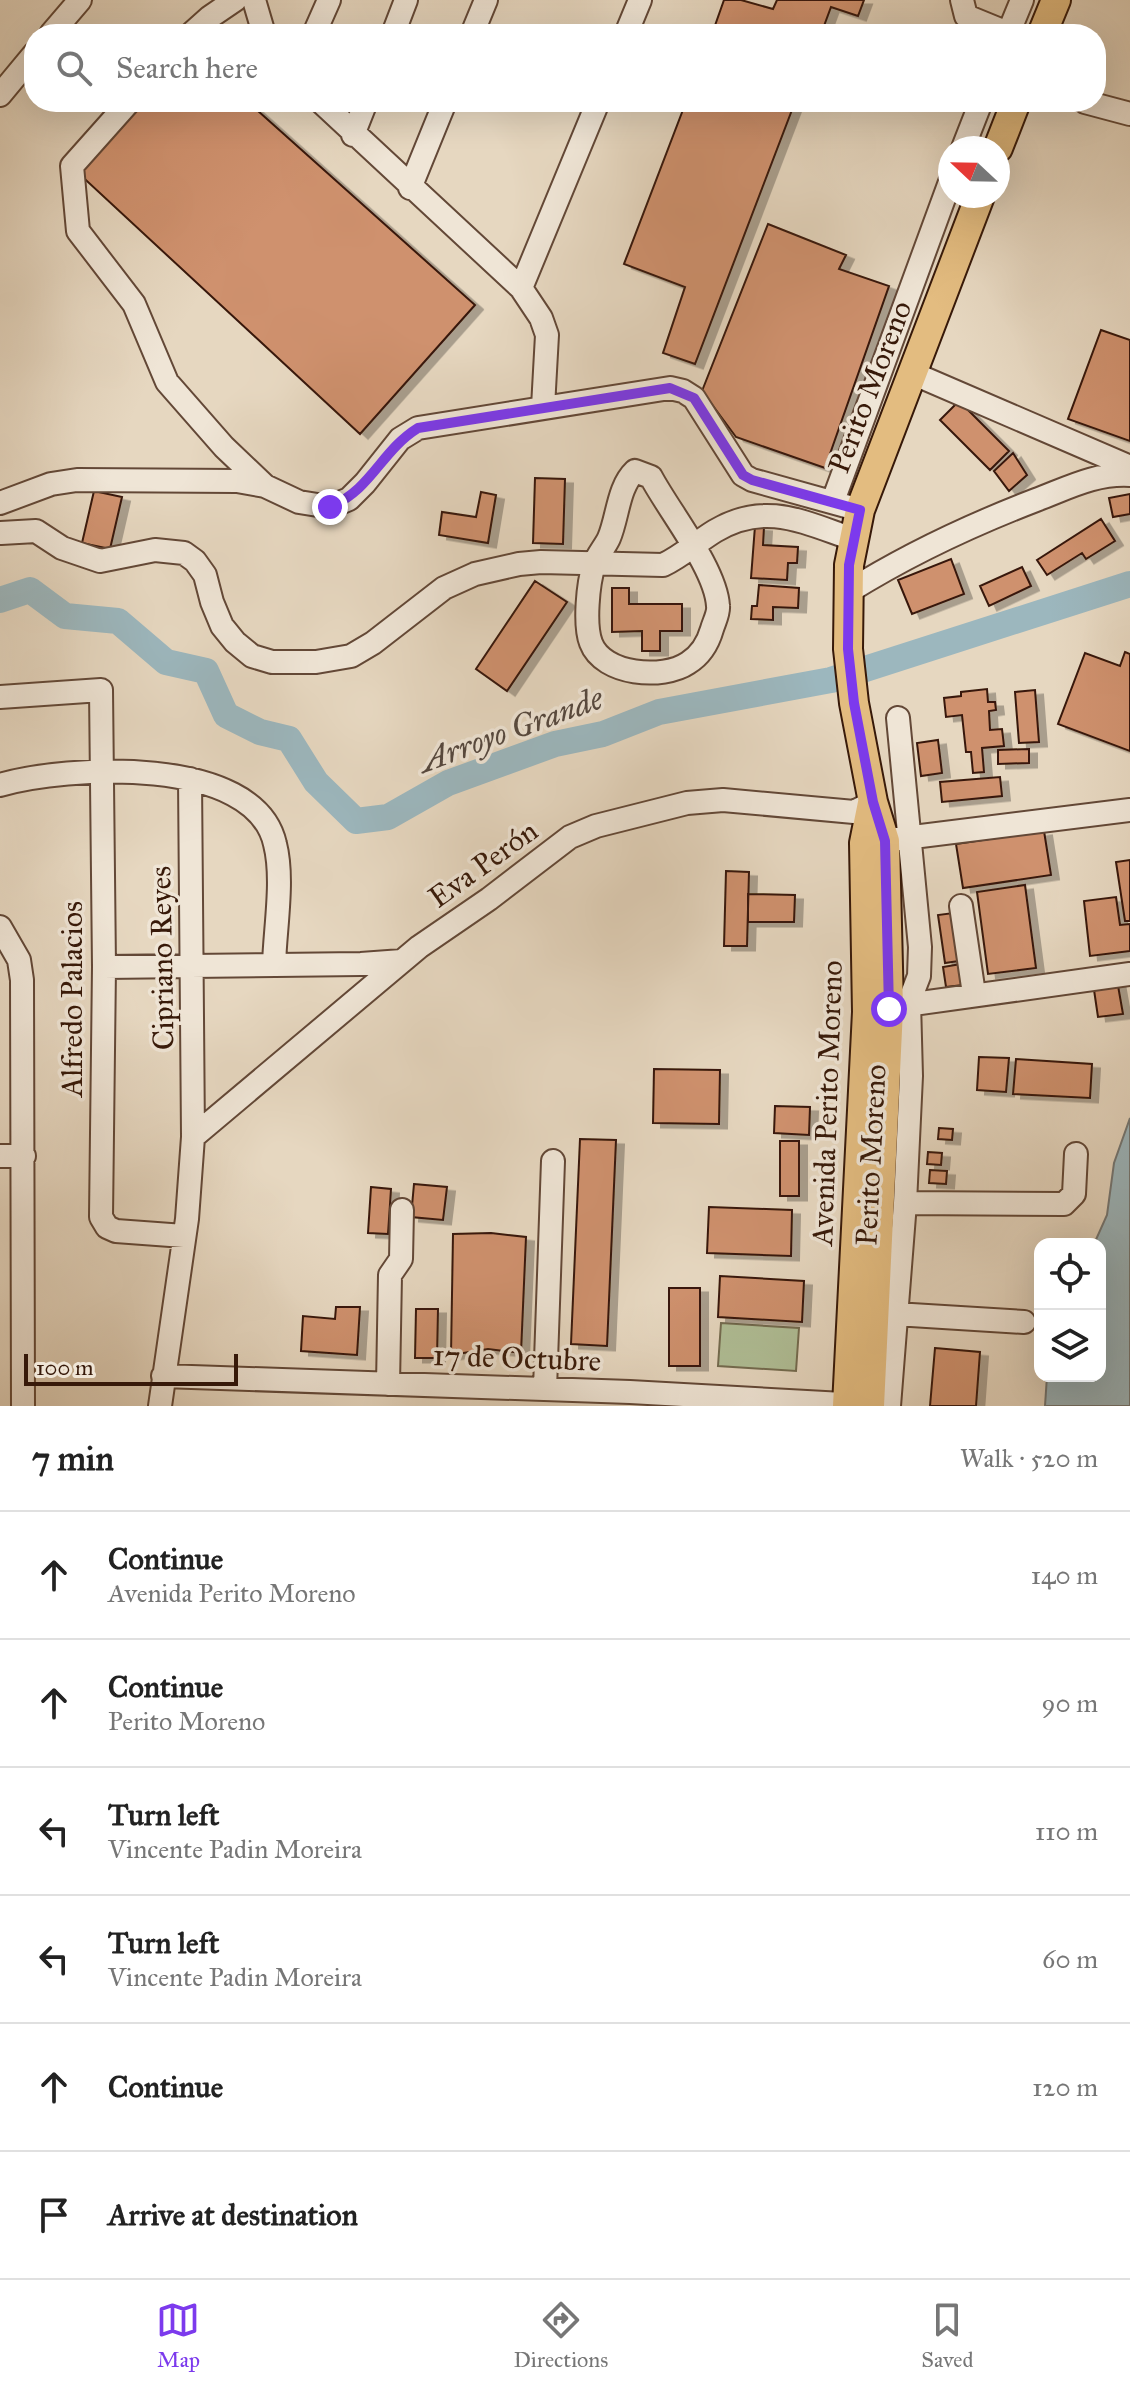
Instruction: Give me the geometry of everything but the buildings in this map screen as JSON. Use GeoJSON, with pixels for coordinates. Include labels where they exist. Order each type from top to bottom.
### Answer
{"type":"FeatureCollection","features":[{"type":"Feature","properties":{"kind":"main road"},"geometry":{"type":"LineString","coordinates":[[1046,24],[1056,0]]}},
{"type":"Feature","properties":{"kind":"main road"},"geometry":{"type":"LineString","coordinates":[[1003,136],[1012,112]]}},
{"type":"Feature","properties":{"kind":"main road","name":"Perito Moreno"},"geometry":{"type":"LineString","coordinates":[[854,703],[848,649],[848,592],[853,539],[860,510],[975,208]]}},
{"type":"Feature","properties":{"kind":"main road","name":"Avenida Perito Moreno"},"geometry":{"type":"LineString","coordinates":[[854,703],[873,802],[887,841],[888,1008],[858,1405]]}},
{"type":"Feature","properties":{"kind":"street"},"geometry":{"type":"LineString","coordinates":[[60,24],[80,0]]}},
{"type":"Feature","properties":{"kind":"street"},"geometry":{"type":"LineString","coordinates":[[202,24],[235,0]]}},
{"type":"Feature","properties":{"kind":"street"},"geometry":{"type":"LineString","coordinates":[[254,0],[261,24]]}},
{"type":"Feature","properties":{"kind":"street"},"geometry":{"type":"LineString","coordinates":[[318,24],[329,0]]}},
{"type":"Feature","properties":{"kind":"street"},"geometry":{"type":"LineString","coordinates":[[397,24],[406,0]]}},
{"type":"Feature","properties":{"kind":"street"},"geometry":{"type":"LineString","coordinates":[[476,24],[486,0]]}},
{"type":"Feature","properties":{"kind":"street"},"geometry":{"type":"LineString","coordinates":[[630,24],[640,0]]}},
{"type":"Feature","properties":{"kind":"street"},"geometry":{"type":"LineString","coordinates":[[962,0],[966,16],[985,24]]}},
{"type":"Feature","properties":{"kind":"street"},"geometry":{"type":"LineString","coordinates":[[1013,24],[1022,0]]}},
{"type":"Feature","properties":{"kind":"street"},"geometry":{"type":"LineString","coordinates":[[0,95],[24,66]]}},
{"type":"Feature","properties":{"kind":"street"},"geometry":{"type":"LineString","coordinates":[[1106,108],[1130,114]]}},
{"type":"Feature","properties":{"kind":"street"},"geometry":{"type":"LineString","coordinates":[[120,112],[72,166],[78,231],[134,304],[172,389],[224,447],[265,486]]}},
{"type":"Feature","properties":{"kind":"street"},"geometry":{"type":"LineString","coordinates":[[331,112],[521,288],[541,318],[547,335],[543,407]]}},
{"type":"Feature","properties":{"kind":"street"},"geometry":{"type":"LineString","coordinates":[[353,135],[362,112]]}},
{"type":"Feature","properties":{"kind":"street"},"geometry":{"type":"LineString","coordinates":[[410,188],[441,112]]}},
{"type":"Feature","properties":{"kind":"street"},"geometry":{"type":"LineString","coordinates":[[521,288],[594,112]]}},
{"type":"Feature","properties":{"kind":"street"},"geometry":{"type":"LineString","coordinates":[[968,136],[977,112]]}},
{"type":"Feature","properties":{"kind":"street"},"geometry":{"type":"LineString","coordinates":[[833,501],[940,208]]}},
{"type":"Feature","properties":{"kind":"street"},"geometry":{"type":"LineString","coordinates":[[912,373],[1130,467]]}},
{"type":"Feature","properties":{"kind":"street"},"geometry":{"type":"LineString","coordinates":[[0,503],[51,484],[77,480],[237,481],[265,486],[299,502],[330,507],[349,499],[400,439],[418,428],[670,388],[694,398],[743,475],[860,510]]}},
{"type":"Feature","properties":{"kind":"street"},"geometry":{"type":"LineString","coordinates":[[635,471],[651,477],[711,576],[719,607],[709,640],[697,657],[685,666],[652,672],[629,672],[607,662],[591,644],[587,610],[594,563],[608,541],[625,480],[635,471]]}},
{"type":"Feature","properties":{"kind":"street"},"geometry":{"type":"LineString","coordinates":[[848,592],[900,560],[1011,509],[1078,482],[1111,474],[1130,475]]}},
{"type":"Feature","properties":{"kind":"street"},"geometry":{"type":"LineString","coordinates":[[1,533],[36,531],[62,548],[100,561],[155,550],[184,553],[195,561],[205,575],[222,626],[252,656],[272,662],[316,662],[351,656],[373,643],[444,588],[475,574],[519,564],[663,565],[718,529],[746,516],[766,514],[785,516],[853,539]]}},
{"type":"Feature","properties":{"kind":"street","name":"Alfredo Palacios"},"geometry":{"type":"LineString","coordinates":[[0,697],[101,690],[104,967],[101,1217],[107,1227],[116,1231],[184,1236]]}},
{"type":"Feature","properties":{"kind":"street","name":"Perito Moreno"},"geometry":{"type":"LineString","coordinates":[[889,1406],[905,1203],[911,1076],[888,1008],[919,976],[920,947],[887,841],[898,718]]}},
{"type":"Feature","properties":{"kind":"street"},"geometry":{"type":"LineString","coordinates":[[0,785],[43,775],[101,772],[156,774],[190,779],[230,791],[248,802],[261,816],[275,841],[278,870],[274,965]]}},
{"type":"Feature","properties":{"kind":"street","name":"Cipriano Reyes"},"geometry":{"type":"LineString","coordinates":[[160,1406],[184,1236],[193,1137],[190,779]]}},
{"type":"Feature","properties":{"kind":"street","name":"Eva Perón"},"geometry":{"type":"LineString","coordinates":[[193,1137],[402,961],[570,837],[596,826],[687,803],[723,800],[854,812],[873,802]]}},
{"type":"Feature","properties":{"kind":"street"},"geometry":{"type":"LineString","coordinates":[[887,841],[1130,810]]}},
{"type":"Feature","properties":{"kind":"street"},"geometry":{"type":"LineString","coordinates":[[961,906],[974,994]]}},
{"type":"Feature","properties":{"kind":"street"},"geometry":{"type":"LineString","coordinates":[[0,927],[9,960],[22,980],[23,1406]]}},
{"type":"Feature","properties":{"kind":"street"},"geometry":{"type":"LineString","coordinates":[[104,967],[402,961]]}},
{"type":"Feature","properties":{"kind":"street"},"geometry":{"type":"LineString","coordinates":[[888,1008],[1130,974]]}},
{"type":"Feature","properties":{"kind":"street"},"geometry":{"type":"LineString","coordinates":[[905,1203],[1064,1204],[1074,1194],[1076,1154]]}},
{"type":"Feature","properties":{"kind":"street"},"geometry":{"type":"LineString","coordinates":[[0,1156],[24,1156]]}},
{"type":"Feature","properties":{"kind":"street"},"geometry":{"type":"LineString","coordinates":[[545,1389],[553,1161]]}},
{"type":"Feature","properties":{"kind":"street"},"geometry":{"type":"LineString","coordinates":[[388,1384],[390,1275],[401,1259],[402,1210]]}},
{"type":"Feature","properties":{"kind":"street"},"geometry":{"type":"LineString","coordinates":[[895,1314],[1024,1322]]}},
{"type":"Feature","properties":{"kind":"street","name":"17 de Octubre"},"geometry":{"type":"LineString","coordinates":[[163,1376],[388,1384],[457,1396],[545,1389],[630,1399],[858,1405]]}},
{"type":"Feature","properties":{"kind":"green space"},"geometry":{"type":"Polygon","coordinates":[[[721,1323],[799,1328],[796,1371],[718,1366],[721,1323]]]}},
{"type":"Feature","properties":{"kind":"water"},"geometry":{"type":"Polygon","coordinates":[[[1130,1118],[1130,1406],[1045,1406],[1047,1382],[1106,1382],[1106,1238],[1097,1238],[1107,1215],[1114,1163],[1130,1118]]]}},
{"type":"Feature","properties":{"kind":"waterway","name":"Arroyo Grande"},"geometry":{"type":"LineString","coordinates":[[0,600],[30,590],[65,616],[118,621],[166,662],[206,671],[226,715],[260,732],[289,739],[316,782],[356,821],[388,817],[448,783],[555,744],[603,734],[659,712],[831,680],[1130,584]]}},
{"type":"Feature","properties":{"kind":"route"},"geometry":{"type":"LineString","coordinates":[[330,507],[349,499],[400,439],[418,428],[670,388],[694,398],[743,475],[860,510],[849,565],[848,649],[854,703],[873,802],[885,841],[889,1009]]}}]}
